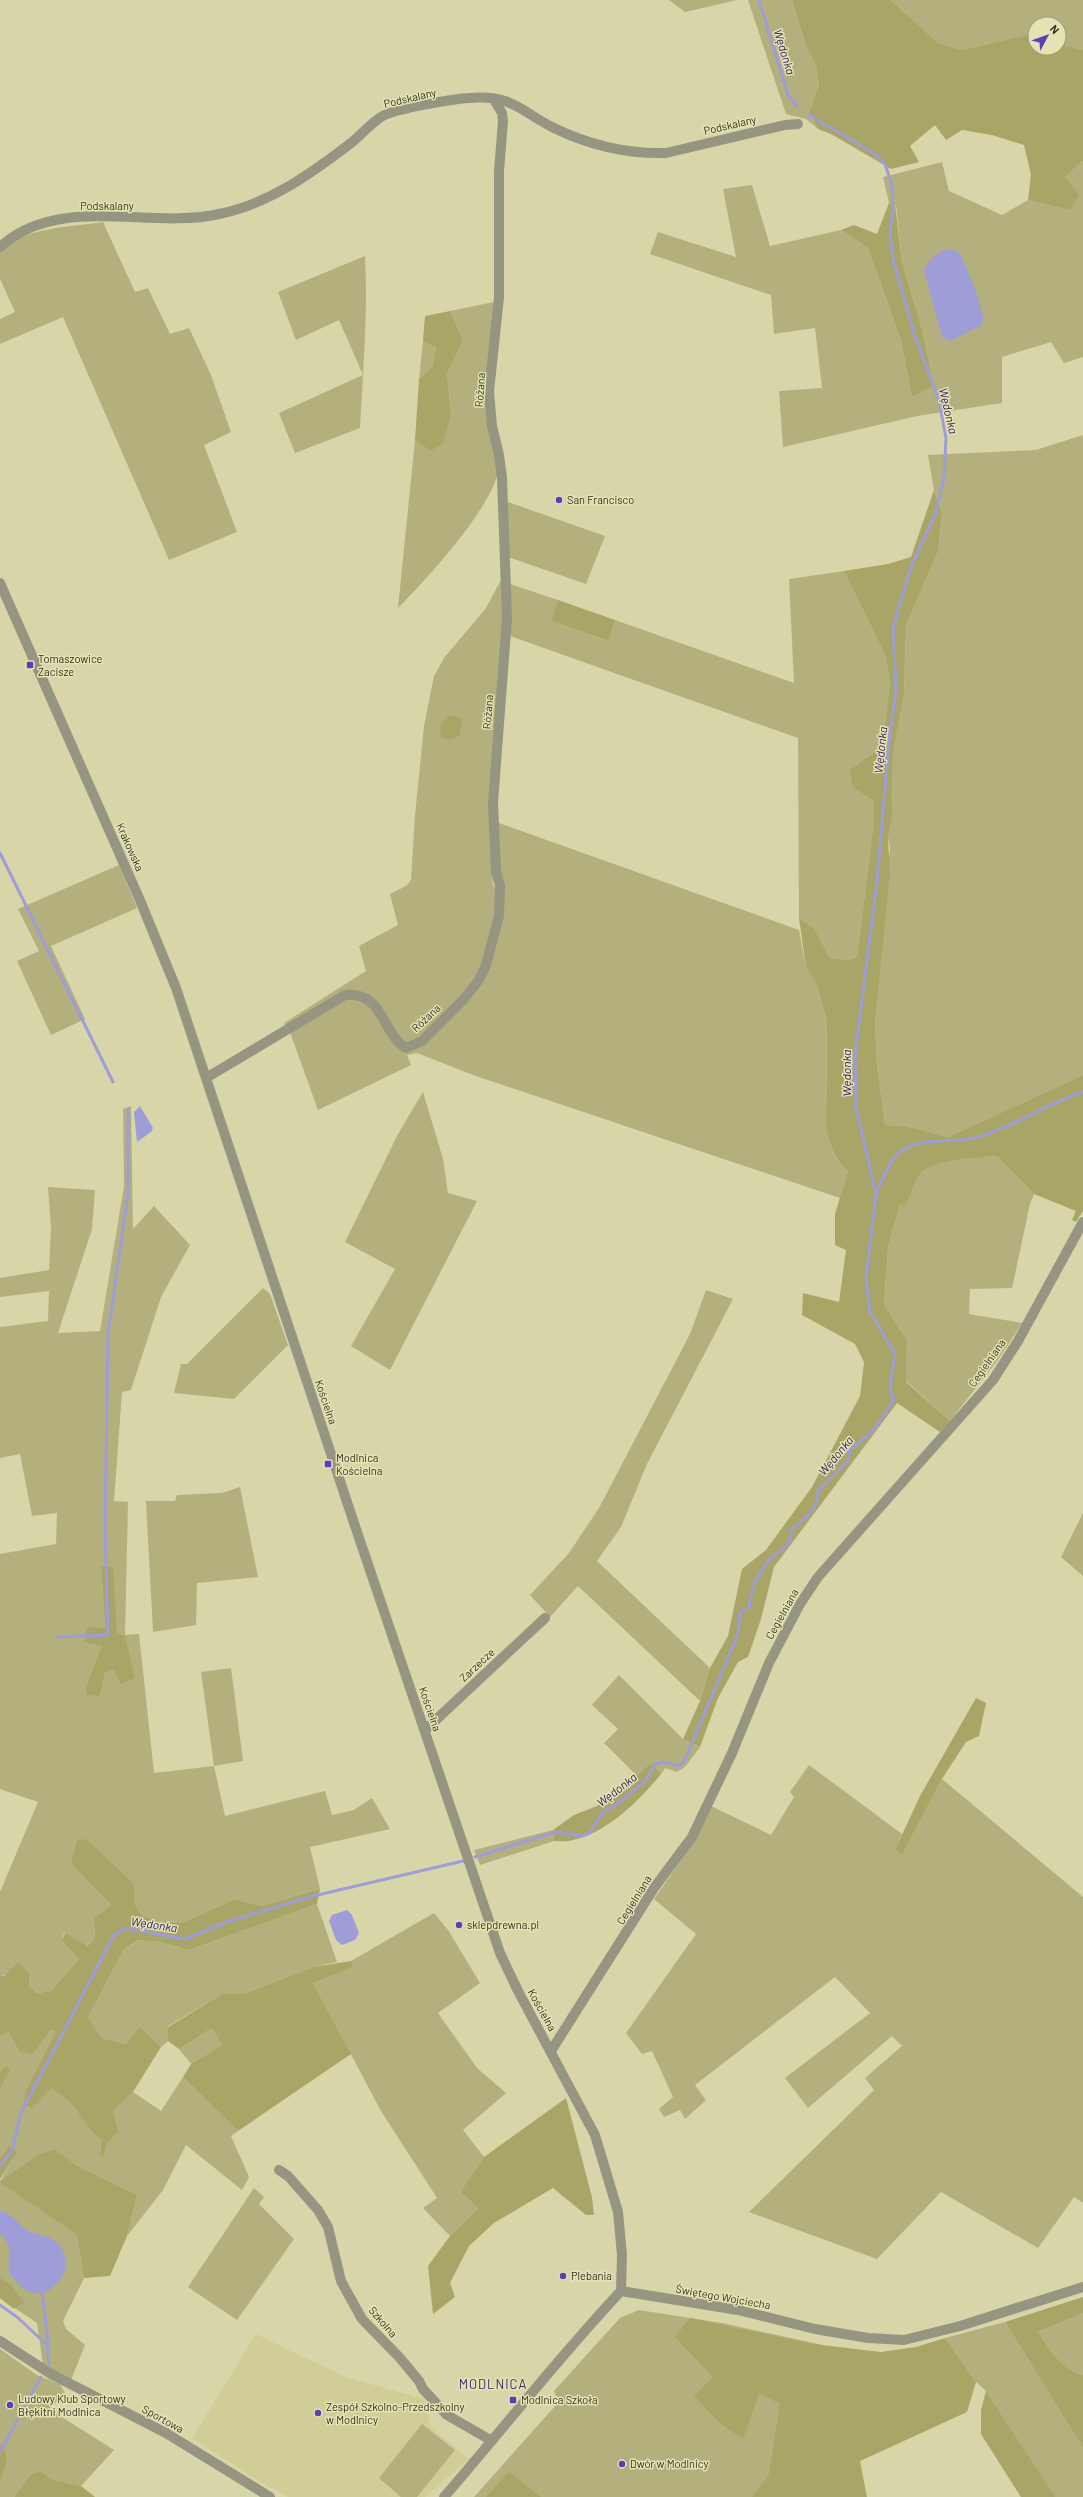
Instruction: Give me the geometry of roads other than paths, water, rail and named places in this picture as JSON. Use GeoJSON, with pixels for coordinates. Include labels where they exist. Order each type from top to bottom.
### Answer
{"type":"FeatureCollection","features":[{"type":"Feature","properties":{"kind":"street","name":"Podskalany"},"geometry":{"type":"LineString","coordinates":[[0,247],[17,234],[35,225],[75,218],[96,216],[203,217],[240,208],[262,200],[303,177],[329,160],[382,116],[467,98],[493,98],[517,104],[554,128],[584,141],[603,146],[650,153],[666,153],[784,124],[798,124]]}},
{"type":"Feature","properties":{"kind":"street","name":"Różana"},"geometry":{"type":"LineString","coordinates":[[206,1078],[345,995],[356,994],[366,998],[376,1008],[399,1044],[406,1048],[422,1041],[464,999],[479,980],[486,965],[499,916],[500,886],[496,871],[493,803],[507,634],[502,478],[489,407],[499,297],[499,171],[502,121],[502,112],[493,98]]}},
{"type":"Feature","properties":{"kind":"street","name":"Krakowska"},"geometry":{"type":"LineString","coordinates":[[0,583],[160,946],[222,1126]]}},
{"type":"Feature","properties":{"kind":"street","name":"Kościelna"},"geometry":{"type":"LineString","coordinates":[[222,1126],[355,1526],[500,1953],[518,1991],[595,2135],[618,2212],[622,2255],[621,2291]]}},
{"type":"Feature","properties":{"kind":"street","name":"Cegielniana"},"geometry":{"type":"LineString","coordinates":[[551,2051],[654,1888],[692,1837],[732,1753],[765,1671],[800,1604],[818,1577],[993,1380],[1018,1341],[1083,1222]]}},
{"type":"Feature","properties":{"kind":"street","name":"Zarzecze"},"geometry":{"type":"LineString","coordinates":[[425,1730],[545,1618]]}},
{"type":"Feature","properties":{"kind":"street","name":"Szkolna"},"geometry":{"type":"LineString","coordinates":[[279,2170],[288,2176],[318,2210],[328,2227],[341,2281],[362,2319],[400,2358],[419,2381],[423,2389],[447,2416],[492,2441]]}},
{"type":"Feature","properties":{"kind":"street","name":"Świętego Wojciecha"},"geometry":{"type":"LineString","coordinates":[[621,2291],[738,2310],[814,2329],[868,2338],[904,2340],[960,2326],[1083,2287]]}},
{"type":"Feature","properties":{"kind":"street"},"geometry":{"type":"LineString","coordinates":[[444,2497],[492,2441],[548,2371],[621,2291]]}},
{"type":"Feature","properties":{"kind":"street","name":"Sportowa"},"geometry":{"type":"LineString","coordinates":[[0,2341],[51,2374],[166,2434],[270,2497]]}},
{"type":"Feature","properties":{"kind":"water"},"geometry":{"type":"Polygon","coordinates":[[[946,249],[957,251],[961,255],[974,286],[984,319],[980,326],[950,341],[942,337],[924,271],[933,258],[946,249]]]}},
{"type":"Feature","properties":{"kind":"water"},"geometry":{"type":"Polygon","coordinates":[[[140,1106],[153,1128],[151,1132],[137,1142],[134,1112],[140,1106]]]}},
{"type":"Feature","properties":{"kind":"water"},"geometry":{"type":"Polygon","coordinates":[[[347,1910],[352,1915],[359,1933],[355,1940],[342,1945],[336,1940],[329,1921],[332,1915],[347,1910]]]}},
{"type":"Feature","properties":{"kind":"water"},"geometry":{"type":"Polygon","coordinates":[[[0,2212],[11,2215],[27,2230],[52,2239],[63,2251],[66,2263],[63,2275],[56,2285],[46,2292],[34,2293],[21,2286],[9,2271],[9,2247],[5,2238],[0,2233],[0,2212]]]}},
{"type":"Feature","properties":{"kind":"waterway","name":"Wędonka"},"geometry":{"type":"LineString","coordinates":[[759,0],[788,95],[797,107]]}},
{"type":"Feature","properties":{"kind":"waterway","name":"Wędonka"},"geometry":{"type":"LineString","coordinates":[[475,1857],[555,1832],[580,1836],[590,1833],[602,1813],[617,1804],[645,1781],[656,1764],[662,1762],[679,1766],[684,1762],[738,1634],[740,1612],[749,1608],[751,1594],[759,1575],[766,1563],[775,1554],[785,1548],[789,1542],[791,1530],[810,1513],[816,1503],[818,1491],[848,1461],[850,1450],[873,1431],[894,1400],[890,1388],[895,1354],[870,1312],[866,1278],[876,1194],[856,1108],[855,1055],[877,882],[889,742],[896,690],[893,628],[911,567],[935,515],[944,478],[946,438],[939,401],[914,333],[893,259],[890,233],[893,210],[892,185],[885,164],[872,152],[809,115]]}},
{"type":"Feature","properties":{"kind":"waterway"},"geometry":{"type":"LineString","coordinates":[[0,853],[113,1082]]}},
{"type":"Feature","properties":{"kind":"waterway"},"geometry":{"type":"LineString","coordinates":[[876,1194],[886,1171],[896,1155],[908,1147],[926,1142],[965,1140],[988,1134],[1083,1092]]}},
{"type":"Feature","properties":{"kind":"waterway"},"geometry":{"type":"LineString","coordinates":[[57,1637],[108,1635],[105,1526],[108,1335],[128,1193],[128,1110]]}},
{"type":"Feature","properties":{"kind":"waterway","name":"Wędonka"},"geometry":{"type":"LineString","coordinates":[[0,2166],[12,2150],[21,2113],[114,1935],[125,1928],[185,1939],[227,1922],[309,1897],[463,1861]]}},
{"type":"Feature","properties":{"kind":"waterway"},"geometry":{"type":"LineString","coordinates":[[42,2291],[48,2341],[47,2345]]}},
{"type":"Feature","properties":{"kind":"waterway","name":"Wędonka"},"geometry":{"type":"LineString","coordinates":[[0,2305],[17,2317],[47,2345],[49,2364]]}},
{"type":"Feature","properties":{"kind":"waterway","name":"Wędonka"},"geometry":{"type":"LineString","coordinates":[[0,2452],[41,2377]]}},
{"type":"Feature","properties":{"kind":"place","name":"San Francisco"},"geometry":{"type":"Point","coordinates":[559,500]}},
{"type":"Feature","properties":{"kind":"place","name":"Tomaszowice Zacisze"},"geometry":{"type":"Point","coordinates":[30,665]}},
{"type":"Feature","properties":{"kind":"place","name":"Modlnica Kościelna"},"geometry":{"type":"Point","coordinates":[328,1464]}},
{"type":"Feature","properties":{"kind":"place","name":"sklepdrewna.pl"},"geometry":{"type":"Point","coordinates":[459,1925]}},
{"type":"Feature","properties":{"kind":"place","name":"Plebania"},"geometry":{"type":"Point","coordinates":[563,2276]}},
{"type":"Feature","properties":{"kind":"place","name":"Modlnica Szkoła"},"geometry":{"type":"Point","coordinates":[513,2400]}},
{"type":"Feature","properties":{"kind":"place","name":"Ludowy Klub Sportowy Błękitni Modlnica"},"geometry":{"type":"Point","coordinates":[10,2405]}},
{"type":"Feature","properties":{"kind":"place","name":"Zespół Szkolno-Przedszkolny w Modlnicy"},"geometry":{"type":"Point","coordinates":[318,2413]}},
{"type":"Feature","properties":{"kind":"place","name":"Dwór w Modlnicy"},"geometry":{"type":"Point","coordinates":[622,2464]}},
{"type":"Feature","properties":{"kind":"district","name":"MODLNICA"},"geometry":{"type":"Point","coordinates":[493,2384]}}]}
